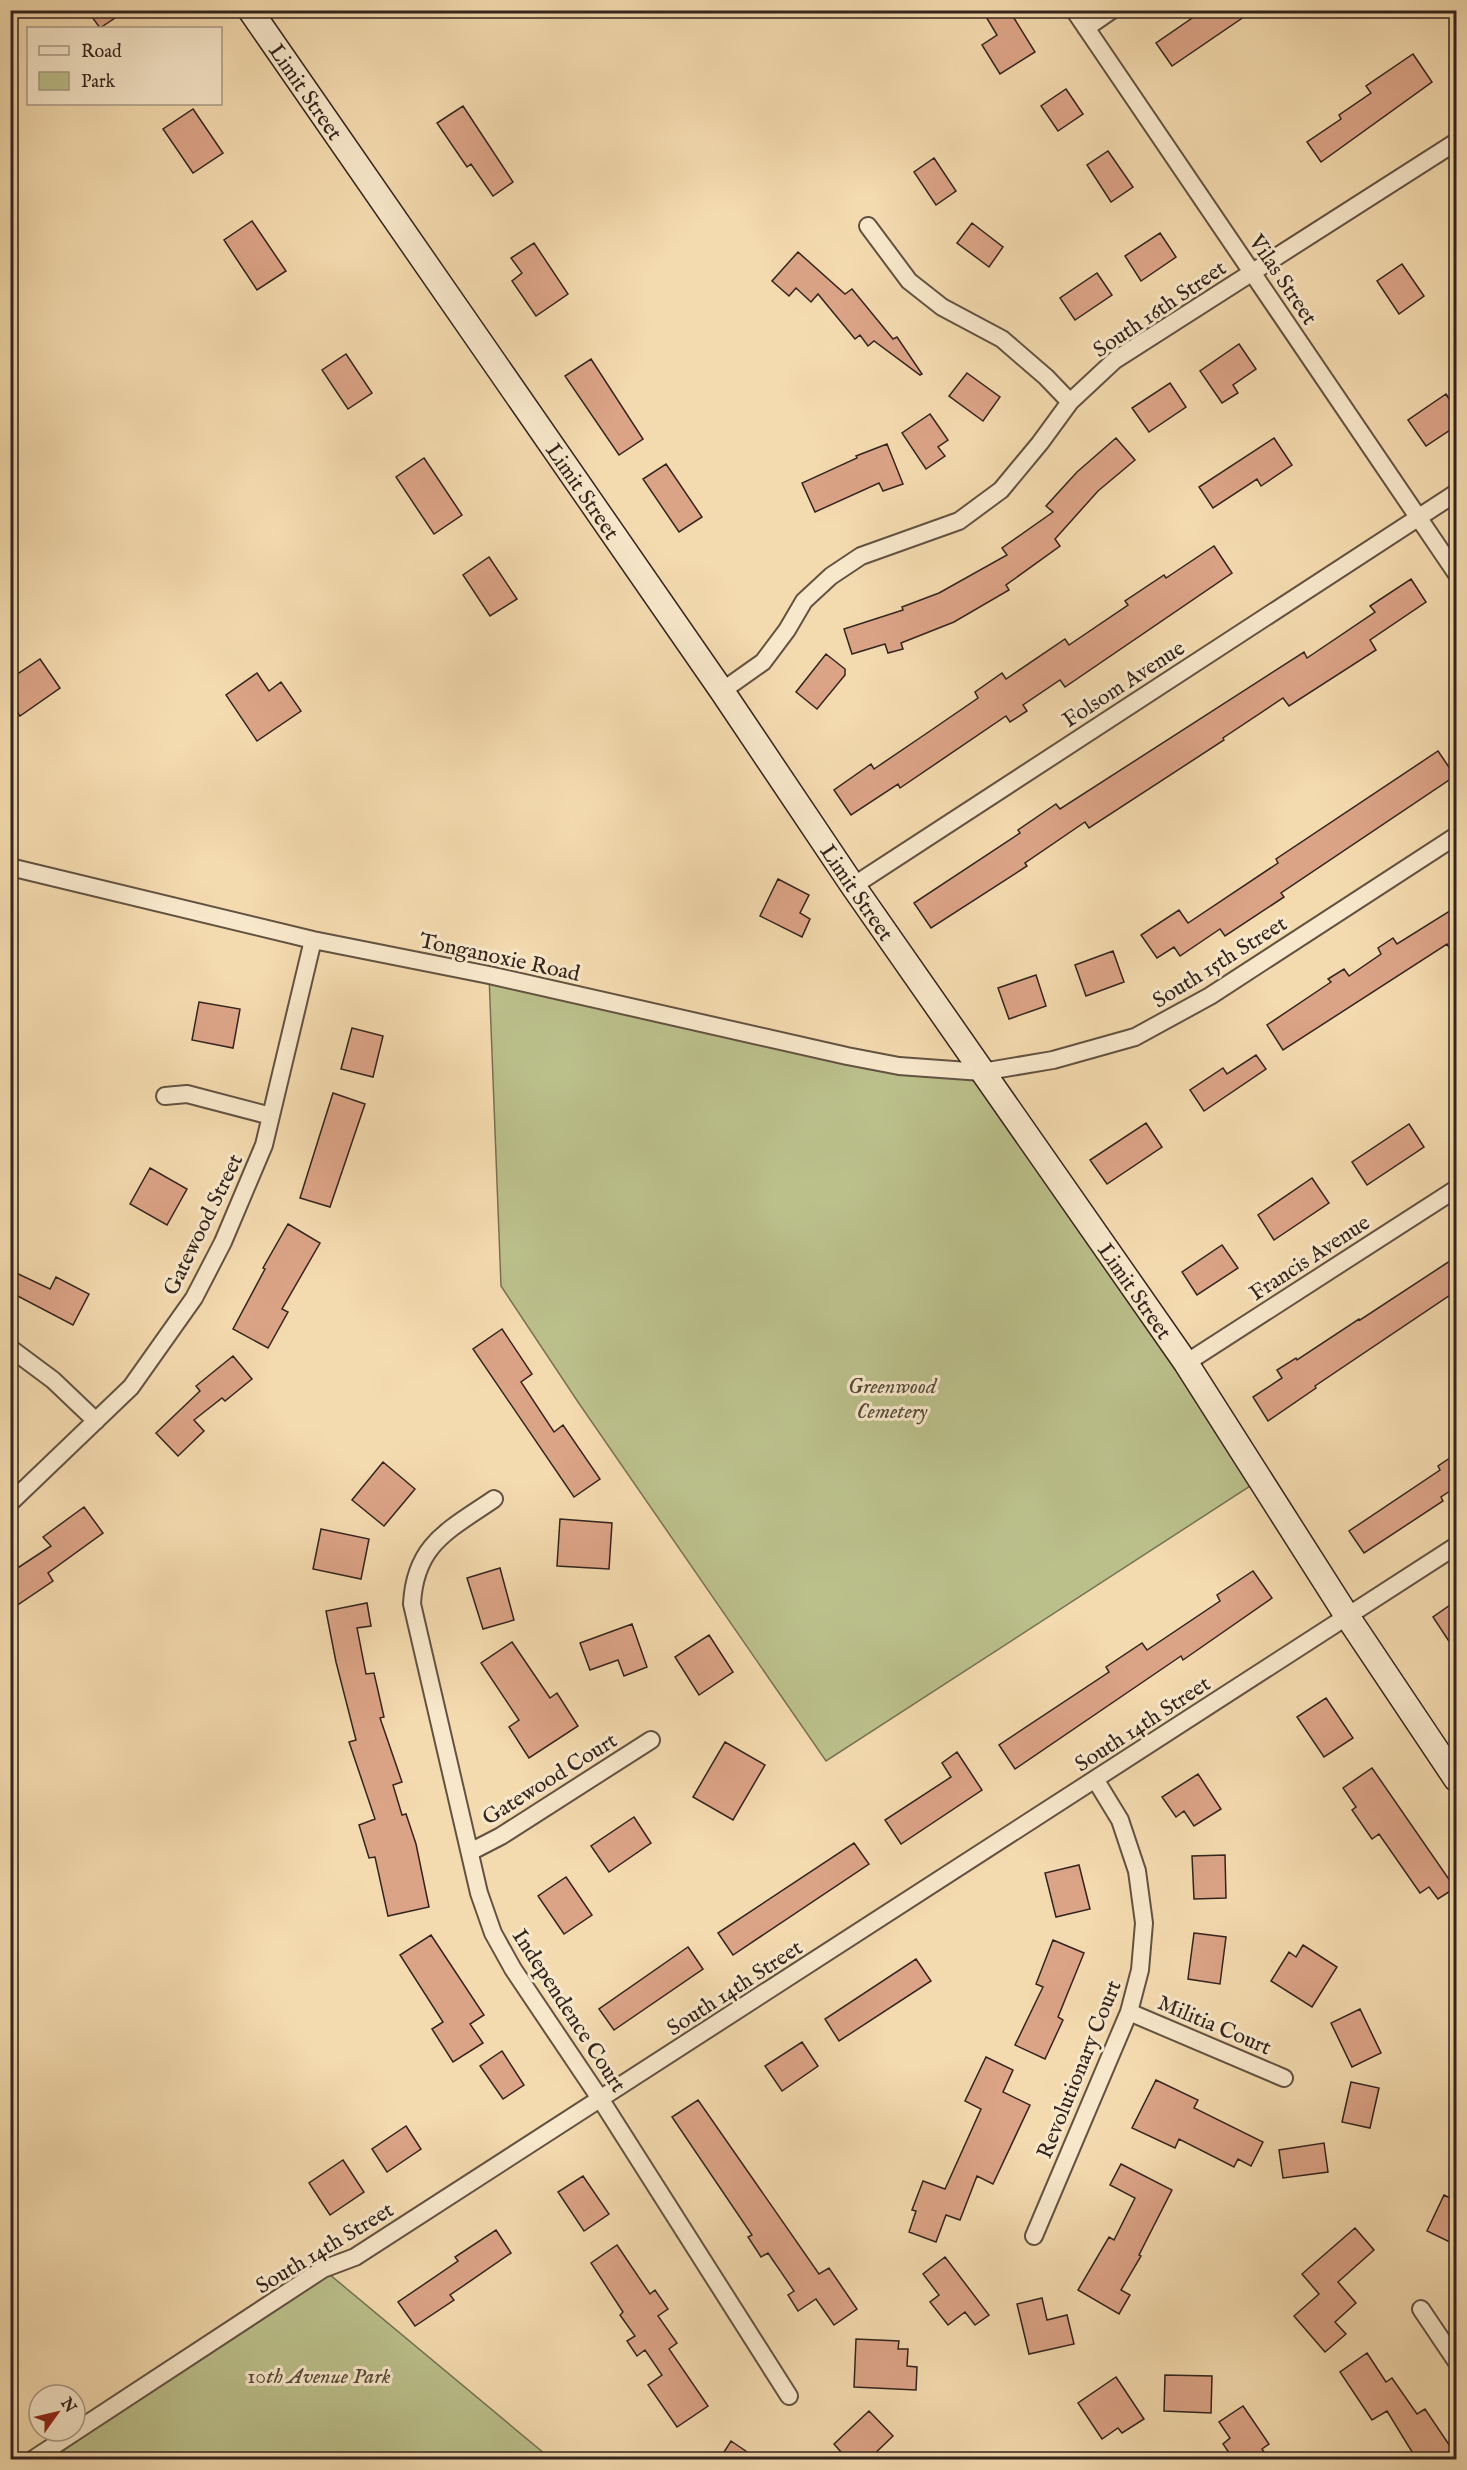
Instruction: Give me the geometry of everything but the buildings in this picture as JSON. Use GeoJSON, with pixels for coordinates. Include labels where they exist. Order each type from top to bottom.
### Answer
{"type":"FeatureCollection","features":[{"type":"Feature","properties":{"kind":"street","name":"Limit Street"},"geometry":{"type":"LineString","coordinates":[[250,10],[722,692],[853,886],[1186,1363],[1347,1616],[1456,1779]]}},
{"type":"Feature","properties":{"kind":"street","name":"Vilas Street"},"geometry":{"type":"LineString","coordinates":[[1074,10],[1456,573]]}},
{"type":"Feature","properties":{"kind":"street"},"geometry":{"type":"LineString","coordinates":[[1086,28],[1112,10]]}},
{"type":"Feature","properties":{"kind":"street","name":"South 16th Street"},"geometry":{"type":"LineString","coordinates":[[722,692],[763,662],[787,630],[804,601],[831,576],[861,556],[959,521],[1001,490],[1070,402],[1115,360],[1456,142]]}},
{"type":"Feature","properties":{"kind":"street"},"geometry":{"type":"LineString","coordinates":[[868,226],[909,281],[942,307],[1002,339],[1046,377],[1070,402]]}},
{"type":"Feature","properties":{"kind":"street","name":"Folsom Avenue"},"geometry":{"type":"LineString","coordinates":[[853,886],[1456,493]]}},
{"type":"Feature","properties":{"kind":"street","name":"South 15th Street"},"geometry":{"type":"LineString","coordinates":[[982,1072],[1053,1060],[1135,1038],[1210,996],[1456,836]]}},
{"type":"Feature","properties":{"kind":"street","name":"Tonganoxie Road"},"geometry":{"type":"LineString","coordinates":[[10,867],[313,940],[489,975],[847,1056],[899,1066],[982,1072]]}},
{"type":"Feature","properties":{"kind":"street","name":"Gatewood Street"},"geometry":{"type":"LineString","coordinates":[[10,1503],[131,1387],[194,1298],[223,1242],[264,1145],[313,940]]}},
{"type":"Feature","properties":{"kind":"street"},"geometry":{"type":"LineString","coordinates":[[165,1096],[187,1094],[271,1116]]}},
{"type":"Feature","properties":{"kind":"street","name":"Francis Avenue"},"geometry":{"type":"LineString","coordinates":[[1186,1363],[1456,1189]]}},
{"type":"Feature","properties":{"kind":"street"},"geometry":{"type":"LineString","coordinates":[[10,1348],[53,1380],[96,1421]]}},
{"type":"Feature","properties":{"kind":"street","name":"Independence Court"},"geometry":{"type":"LineString","coordinates":[[494,1499],[432,1545],[420,1563],[413,1582],[412,1604],[479,1893],[493,1933],[513,1969],[601,2100],[789,2396]]}},
{"type":"Feature","properties":{"kind":"street","name":"South 14th Street"},"geometry":{"type":"LineString","coordinates":[[33,2460],[323,2269],[355,2258],[601,2100],[1456,1546]]}},
{"type":"Feature","properties":{"kind":"street","name":"Gatewood Court"},"geometry":{"type":"LineString","coordinates":[[470,1852],[501,1836],[651,1740]]}},
{"type":"Feature","properties":{"kind":"street","name":"Revolutionary Court"},"geometry":{"type":"LineString","coordinates":[[1035,2236],[1129,2012],[1140,1970],[1144,1923],[1137,1871],[1120,1820],[1095,1779]]}},
{"type":"Feature","properties":{"kind":"street","name":"Militia Court"},"geometry":{"type":"LineString","coordinates":[[1129,2012],[1284,2078]]}},
{"type":"Feature","properties":{"kind":"street"},"geometry":{"type":"LineString","coordinates":[[1421,2309],[1456,2361]]}},
{"type":"Feature","properties":{"kind":"green space","name":"Greenwood Cemetery"},"geometry":{"type":"Polygon","coordinates":[[[489,975],[847,1056],[982,1072],[1261,1479],[826,1761],[578,1402],[501,1286],[489,975]]]}},
{"type":"Feature","properties":{"kind":"green space","name":"10th Avenue Park"},"geometry":{"type":"Polygon","coordinates":[[[323,2269],[551,2459],[50,2460],[74,2443],[87,2443],[87,2434],[323,2269]]]}}]}
